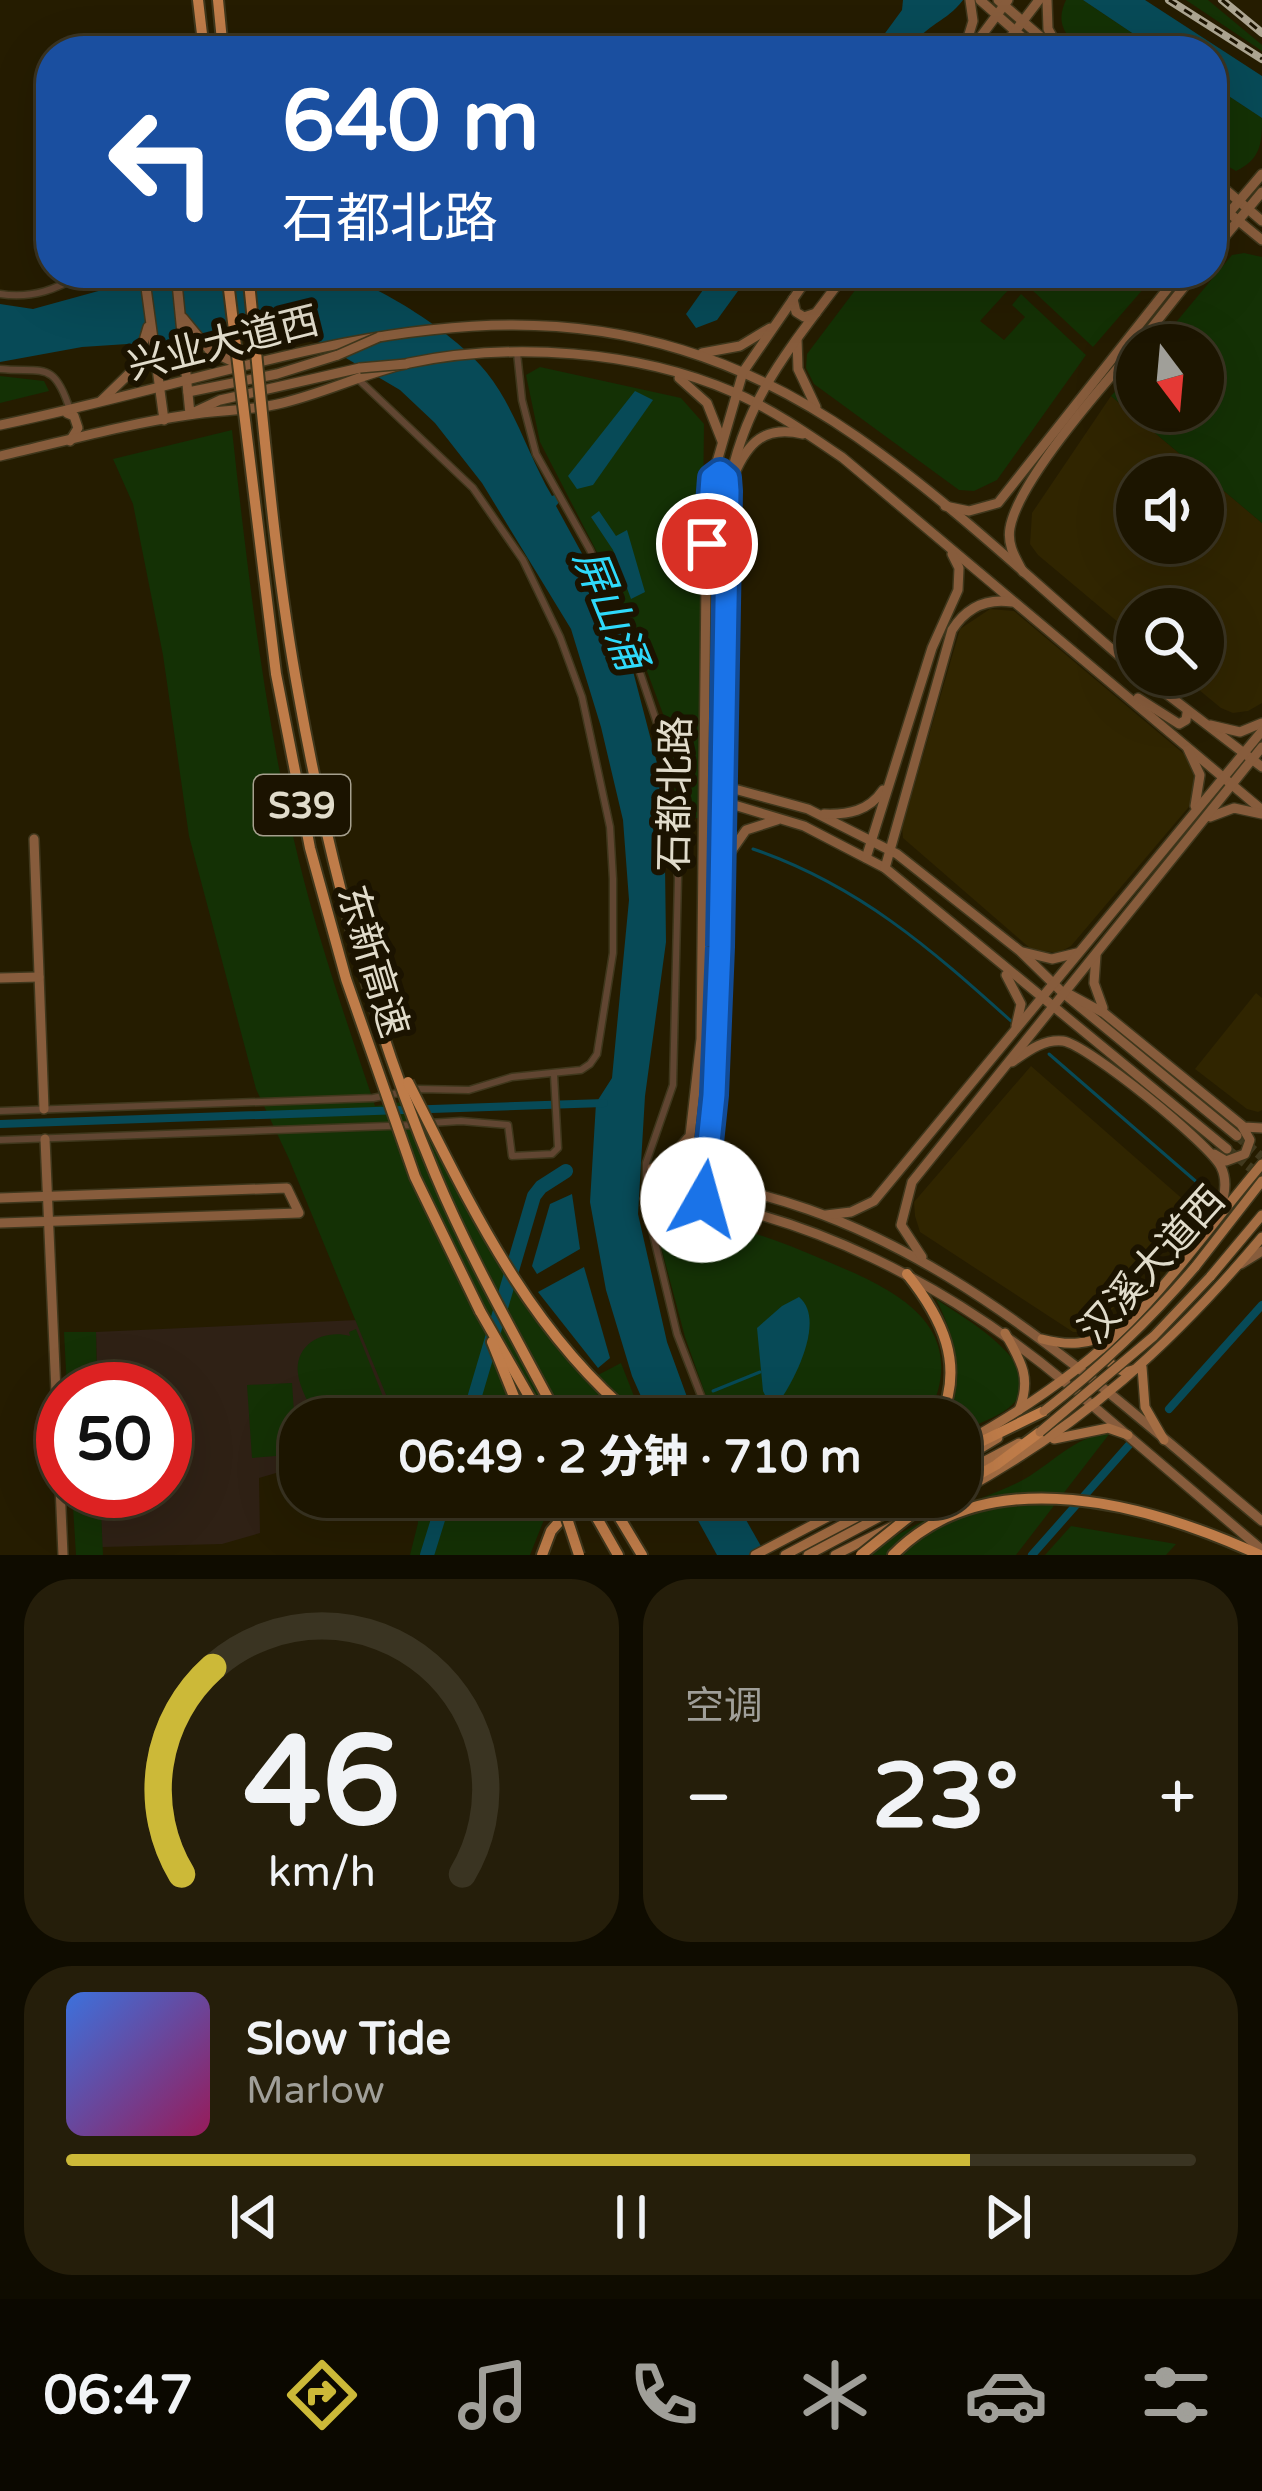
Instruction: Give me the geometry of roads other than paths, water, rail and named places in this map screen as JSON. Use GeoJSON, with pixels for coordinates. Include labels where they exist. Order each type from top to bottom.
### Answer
{"type":"FeatureCollection","features":[{"type":"Feature","properties":{"kind":"highway"},"geometry":{"type":"LineString","coordinates":[[198,0],[202,36]]}},
{"type":"Feature","properties":{"kind":"highway"},"geometry":{"type":"LineString","coordinates":[[218,0],[222,36]]}},
{"type":"Feature","properties":{"kind":"highway","name":"东新高速"},"geometry":{"type":"LineString","coordinates":[[229,288],[276,674],[310,848],[346,979],[416,1177],[480,1311],[530,1398]]}},
{"type":"Feature","properties":{"kind":"highway","name":"东新高速"},"geometry":{"type":"LineString","coordinates":[[250,288],[281,580],[299,698],[352,933],[435,1176],[549,1398]]}},
{"type":"Feature","properties":{"kind":"highway"},"geometry":{"type":"LineString","coordinates":[[386,1038],[505,1268],[576,1360],[615,1398]]}},
{"type":"Feature","properties":{"kind":"highway"},"geometry":{"type":"LineString","coordinates":[[907,1274],[937,1316],[950,1351],[947,1398]]}},
{"type":"Feature","properties":{"kind":"highway"},"geometry":{"type":"LineString","coordinates":[[480,1311],[515,1398]]}},
{"type":"Feature","properties":{"kind":"highway"},"geometry":{"type":"LineString","coordinates":[[981,1442],[1044,1411]]}},
{"type":"Feature","properties":{"kind":"highway"},"geometry":{"type":"LineString","coordinates":[[981,1475],[1044,1437]]}},
{"type":"Feature","properties":{"kind":"highway"},"geometry":{"type":"LineString","coordinates":[[893,1555],[934,1525],[998,1503],[1070,1498],[1127,1507],[1261,1552]]}},
{"type":"Feature","properties":{"kind":"highway"},"geometry":{"type":"LineString","coordinates":[[542,1555],[551,1531],[563,1518]]}},
{"type":"Feature","properties":{"kind":"highway"},"geometry":{"type":"LineString","coordinates":[[567,1518],[579,1555]]}},
{"type":"Feature","properties":{"kind":"highway"},"geometry":{"type":"LineString","coordinates":[[596,1518],[618,1555]]}},
{"type":"Feature","properties":{"kind":"highway"},"geometry":{"type":"LineString","coordinates":[[620,1518],[642,1555]]}},
{"type":"Feature","properties":{"kind":"highway"},"geometry":{"type":"LineString","coordinates":[[861,1555],[901,1518]]}},
{"type":"Feature","properties":{"kind":"highway"},"geometry":{"type":"LineString","coordinates":[[872,1555],[904,1518]]}},
{"type":"Feature","properties":{"kind":"main road"},"geometry":{"type":"LineString","coordinates":[[970,0],[973,36]]}},
{"type":"Feature","properties":{"kind":"main road"},"geometry":{"type":"LineString","coordinates":[[980,0],[1002,5],[1026,36]]}},
{"type":"Feature","properties":{"kind":"main road"},"geometry":{"type":"LineString","coordinates":[[1011,36],[1043,0]]}},
{"type":"Feature","properties":{"kind":"main road"},"geometry":{"type":"LineString","coordinates":[[1043,0],[1052,36]]}},
{"type":"Feature","properties":{"kind":"main road"},"geometry":{"type":"LineString","coordinates":[[982,36],[1002,5]]}},
{"type":"Feature","properties":{"kind":"main road"},"geometry":{"type":"LineString","coordinates":[[1018,26],[1034,36]]}},
{"type":"Feature","properties":{"kind":"main road"},"geometry":{"type":"LineString","coordinates":[[1244,205],[1262,174]]}},
{"type":"Feature","properties":{"kind":"main road"},"geometry":{"type":"LineString","coordinates":[[1227,191],[1262,221]]}},
{"type":"Feature","properties":{"kind":"main road"},"geometry":{"type":"LineString","coordinates":[[1227,221],[1262,192]]}},
{"type":"Feature","properties":{"kind":"main road"},"geometry":{"type":"LineString","coordinates":[[1227,211],[1262,240]]}},
{"type":"Feature","properties":{"kind":"main road"},"geometry":{"type":"LineString","coordinates":[[1227,226],[1233,216]]}},
{"type":"Feature","properties":{"kind":"main road"},"geometry":{"type":"LineString","coordinates":[[146,288],[149,345],[164,420]]}},
{"type":"Feature","properties":{"kind":"main road"},"geometry":{"type":"LineString","coordinates":[[178,288],[190,414],[220,400],[406,364],[517,353],[597,358],[735,393],[832,450],[1116,684]]}},
{"type":"Feature","properties":{"kind":"main road","name":"石都北路"},"geometry":{"type":"LineString","coordinates":[[683,1197],[696,1102],[712,478],[743,371],[801,288]]}},
{"type":"Feature","properties":{"kind":"main road","name":"石都北路"},"geometry":{"type":"LineString","coordinates":[[703,1200],[713,1102],[721,884],[728,491],[754,403],[835,288]]}},
{"type":"Feature","properties":{"kind":"main road"},"geometry":{"type":"LineString","coordinates":[[943,506],[969,511],[998,503],[1168,288]]}},
{"type":"Feature","properties":{"kind":"main road"},"geometry":{"type":"LineString","coordinates":[[1154,324],[1184,288]]}},
{"type":"Feature","properties":{"kind":"main road"},"geometry":{"type":"LineString","coordinates":[[793,299],[796,312],[804,316],[817,312]]}},
{"type":"Feature","properties":{"kind":"main road"},"geometry":{"type":"LineString","coordinates":[[180,309],[199,341],[223,360],[242,366]]}},
{"type":"Feature","properties":{"kind":"main road","name":"兴业大道西"},"geometry":{"type":"LineString","coordinates":[[0,425],[160,387],[188,386],[242,366],[323,346],[447,327],[512,323],[582,327],[664,343],[743,371],[846,430],[1116,653]]}},
{"type":"Feature","properties":{"kind":"main road"},"geometry":{"type":"LineString","coordinates":[[698,353],[740,346],[775,325]]}},
{"type":"Feature","properties":{"kind":"main road"},"geometry":{"type":"LineString","coordinates":[[188,386],[277,374],[338,356],[379,337]]}},
{"type":"Feature","properties":{"kind":"main road"},"geometry":{"type":"LineString","coordinates":[[797,339],[802,385],[809,400],[829,419]]}},
{"type":"Feature","properties":{"kind":"main road"},"geometry":{"type":"LineString","coordinates":[[96,404],[136,368],[149,345]]}},
{"type":"Feature","properties":{"kind":"main road"},"geometry":{"type":"LineString","coordinates":[[1025,576],[1009,541],[1015,512],[1084,406],[1116,369]]}},
{"type":"Feature","properties":{"kind":"main road","name":"兴业大道西"},"geometry":{"type":"LineString","coordinates":[[0,456],[190,414],[280,404],[362,374]]}},
{"type":"Feature","properties":{"kind":"main road"},"geometry":{"type":"LineString","coordinates":[[674,374],[707,403],[722,441]]}},
{"type":"Feature","properties":{"kind":"main road"},"geometry":{"type":"LineString","coordinates":[[66,411],[77,420],[78,433],[70,441]]}},
{"type":"Feature","properties":{"kind":"main road"},"geometry":{"type":"LineString","coordinates":[[832,450],[830,437],[846,430]]}},
{"type":"Feature","properties":{"kind":"main road"},"geometry":{"type":"LineString","coordinates":[[728,491],[747,448],[758,437],[770,431],[790,431],[812,437]]}},
{"type":"Feature","properties":{"kind":"main road"},"geometry":{"type":"LineString","coordinates":[[712,478],[724,473],[728,491]]}},
{"type":"Feature","properties":{"kind":"main road"},"geometry":{"type":"LineString","coordinates":[[866,858],[932,648],[958,590],[959,568],[941,540]]}},
{"type":"Feature","properties":{"kind":"main road"},"geometry":{"type":"LineString","coordinates":[[885,868],[952,630],[978,605],[998,601],[1020,605]]}},
{"type":"Feature","properties":{"kind":"main road"},"geometry":{"type":"LineString","coordinates":[[1130,696],[1262,812]]}},
{"type":"Feature","properties":{"kind":"main road"},"geometry":{"type":"LineString","coordinates":[[1134,696],[1178,724],[1191,716],[1240,732],[1262,727],[1255,762]]}},
{"type":"Feature","properties":{"kind":"main road","name":"兴业大道西"},"geometry":{"type":"LineString","coordinates":[[1167,696],[1255,762]]}},
{"type":"Feature","properties":{"kind":"main road"},"geometry":{"type":"LineString","coordinates":[[707,698],[713,708],[726,699]]}},
{"type":"Feature","properties":{"kind":"main road"},"geometry":{"type":"LineString","coordinates":[[1181,740],[1200,775],[1196,820]]}},
{"type":"Feature","properties":{"kind":"main road"},"geometry":{"type":"LineString","coordinates":[[1058,988],[1097,950],[1228,779],[1255,762],[1262,747]]}},
{"type":"Feature","properties":{"kind":"main road"},"geometry":{"type":"LineString","coordinates":[[705,781],[812,810],[889,849],[1239,1130],[1262,1128]]}},
{"type":"Feature","properties":{"kind":"main road"},"geometry":{"type":"LineString","coordinates":[[890,781],[876,800],[856,811],[796,813],[798,822],[885,868],[1227,1148]]}},
{"type":"Feature","properties":{"kind":"main road"},"geometry":{"type":"LineString","coordinates":[[704,796],[804,826]]}},
{"type":"Feature","properties":{"kind":"main road"},"geometry":{"type":"LineString","coordinates":[[926,1261],[901,1226],[911,1182],[1082,951],[1196,820],[1234,808],[1262,812]]}},
{"type":"Feature","properties":{"kind":"main road"},"geometry":{"type":"LineString","coordinates":[[720,867],[746,830],[782,820]]}},
{"type":"Feature","properties":{"kind":"main road"},"geometry":{"type":"LineString","coordinates":[[34,839],[44,1109]]}},
{"type":"Feature","properties":{"kind":"main road"},"geometry":{"type":"LineString","coordinates":[[702,886],[709,875],[717,876],[721,884]]}},
{"type":"Feature","properties":{"kind":"main road"},"geometry":{"type":"LineString","coordinates":[[1097,950],[1096,991],[1110,1018]]}},
{"type":"Feature","properties":{"kind":"main road"},"geometry":{"type":"LineString","coordinates":[[1020,951],[1060,958],[1082,951]]}},
{"type":"Feature","properties":{"kind":"main road"},"geometry":{"type":"LineString","coordinates":[[1000,966],[1021,1004],[1001,1063]]}},
{"type":"Feature","properties":{"kind":"main road"},"geometry":{"type":"LineString","coordinates":[[0,978],[39,977]]}},
{"type":"Feature","properties":{"kind":"main road"},"geometry":{"type":"LineString","coordinates":[[826,1215],[863,1208],[1001,1063],[1042,1043],[1073,1044],[1089,1051],[1209,1151],[1226,1161],[1245,1154],[1250,1140],[1239,1130],[1110,1018],[1058,988]]}},
{"type":"Feature","properties":{"kind":"main road"},"geometry":{"type":"LineString","coordinates":[[1012,1035],[1047,1003]]}},
{"type":"Feature","properties":{"kind":"main road"},"geometry":{"type":"LineString","coordinates":[[696,1102],[701,1111],[713,1102]]}},
{"type":"Feature","properties":{"kind":"main road"},"geometry":{"type":"LineString","coordinates":[[692,1134],[679,1152],[652,1172],[752,1193],[826,1215],[926,1261],[1042,1339],[1262,1521]]}},
{"type":"Feature","properties":{"kind":"main road"},"geometry":{"type":"LineString","coordinates":[[711,1136],[728,1172],[752,1193]]}},
{"type":"Feature","properties":{"kind":"main road"},"geometry":{"type":"LineString","coordinates":[[46,1139],[63,1555]]}},
{"type":"Feature","properties":{"kind":"main road"},"geometry":{"type":"LineString","coordinates":[[1209,1151],[1224,1177],[1222,1208],[1214,1224]]}},
{"type":"Feature","properties":{"kind":"main road"},"geometry":{"type":"LineString","coordinates":[[981,1439],[1076,1369],[1128,1323],[1262,1164]]}},
{"type":"Feature","properties":{"kind":"main road"},"geometry":{"type":"LineString","coordinates":[[897,1175],[902,1183],[911,1182]]}},
{"type":"Feature","properties":{"kind":"main road","name":"汉溪大道西"},"geometry":{"type":"LineString","coordinates":[[1044,1411],[1099,1369],[1149,1321],[1262,1186]]}},
{"type":"Feature","properties":{"kind":"main road"},"geometry":{"type":"LineString","coordinates":[[0,1198],[287,1188],[299,1213],[0,1223]]}},
{"type":"Feature","properties":{"kind":"main road"},"geometry":{"type":"LineString","coordinates":[[652,1194],[703,1200],[773,1220],[907,1274],[1005,1333],[1261,1552]]}},
{"type":"Feature","properties":{"kind":"main road"},"geometry":{"type":"LineString","coordinates":[[773,1220],[766,1204],[780,1202]]}},
{"type":"Feature","properties":{"kind":"main road","name":"汉溪大道西"},"geometry":{"type":"LineString","coordinates":[[981,1465],[1044,1437],[1210,1277],[1262,1215]]}},
{"type":"Feature","properties":{"kind":"main road"},"geometry":{"type":"LineString","coordinates":[[1044,1437],[1109,1396],[1262,1237]]}},
{"type":"Feature","properties":{"kind":"main road"},"geometry":{"type":"LineString","coordinates":[[1237,1267],[1262,1252]]}},
{"type":"Feature","properties":{"kind":"main road"},"geometry":{"type":"LineString","coordinates":[[1005,1333],[1014,1331],[1015,1320]]}},
{"type":"Feature","properties":{"kind":"main road"},"geometry":{"type":"LineString","coordinates":[[1042,1339],[1064,1345],[1086,1343],[1128,1323]]}},
{"type":"Feature","properties":{"kind":"main road"},"geometry":{"type":"LineString","coordinates":[[1005,1333],[1026,1373],[1026,1394],[1018,1414]]}},
{"type":"Feature","properties":{"kind":"main road"},"geometry":{"type":"LineString","coordinates":[[1110,1340],[1106,1354],[1115,1369],[1141,1366]]}},
{"type":"Feature","properties":{"kind":"main road"},"geometry":{"type":"LineString","coordinates":[[1141,1366],[1145,1407],[1164,1440]]}},
{"type":"Feature","properties":{"kind":"main road"},"geometry":{"type":"LineString","coordinates":[[1044,1437],[1108,1428],[1129,1435]]}},
{"type":"Feature","properties":{"kind":"main road"},"geometry":{"type":"LineString","coordinates":[[1151,1454],[1164,1440]]}},
{"type":"Feature","properties":{"kind":"main road"},"geometry":{"type":"LineString","coordinates":[[755,1555],[825,1518]]}},
{"type":"Feature","properties":{"kind":"main road"},"geometry":{"type":"LineString","coordinates":[[785,1555],[855,1518]]}},
{"type":"Feature","properties":{"kind":"main road"},"geometry":{"type":"LineString","coordinates":[[808,1555],[886,1518]]}},
{"type":"Feature","properties":{"kind":"main road"},"geometry":{"type":"LineString","coordinates":[[835,1555],[908,1518]]}},
{"type":"Feature","properties":{"kind":"street"},"geometry":{"type":"LineString","coordinates":[[0,294],[26,298],[58,288]]}},
{"type":"Feature","properties":{"kind":"street"},"geometry":{"type":"LineString","coordinates":[[517,353],[529,435],[625,628],[659,729],[675,823],[678,878],[673,1085],[646,1163],[646,1205],[677,1334],[702,1398]]}},
{"type":"Feature","properties":{"kind":"street"},"geometry":{"type":"LineString","coordinates":[[0,370],[39,368],[55,376],[66,411]]}},
{"type":"Feature","properties":{"kind":"street"},"geometry":{"type":"LineString","coordinates":[[0,1111],[373,1098],[419,1089],[469,1090],[512,1077],[581,1070],[597,1054],[613,953],[610,827],[582,697],[560,638],[500,523],[473,488],[362,374]]}},
{"type":"Feature","properties":{"kind":"street"},"geometry":{"type":"LineString","coordinates":[[0,1140],[356,1129],[461,1121],[508,1125],[512,1156],[552,1154],[558,1148],[554,1074]]}},
{"type":"Feature","properties":{"kind":"water"},"geometry":{"type":"Polygon","coordinates":[[[903,0],[963,0],[921,36],[883,36],[902,10],[903,0]]]}},
{"type":"Feature","properties":{"kind":"water"},"geometry":{"type":"Polygon","coordinates":[[[1083,0],[1145,0],[1200,36],[1137,36],[1083,0]]]}},
{"type":"Feature","properties":{"kind":"water"},"geometry":{"type":"Polygon","coordinates":[[[1227,53],[1262,76],[1262,118],[1227,95],[1227,53]]]}},
{"type":"Feature","properties":{"kind":"water","name":"屏山涌"},"geometry":{"type":"Polygon","coordinates":[[[109,288],[373,288],[458,343],[506,402],[621,625],[664,790],[666,942],[645,1096],[638,1214],[667,1342],[687,1398],[642,1398],[606,1290],[590,1202],[596,1103],[612,1078],[629,900],[623,820],[571,629],[482,483],[435,423],[400,390],[312,338],[294,333],[82,347],[0,362],[0,304],[33,309],[109,288]]]}},
{"type":"Feature","properties":{"kind":"water"},"geometry":{"type":"Polygon","coordinates":[[[704,288],[740,288],[717,320],[696,328],[686,314],[704,288]]]}},
{"type":"Feature","properties":{"kind":"water"},"geometry":{"type":"Polygon","coordinates":[[[635,391],[653,400],[593,485],[577,489],[568,476],[635,391]]]}},
{"type":"Feature","properties":{"kind":"water"},"geometry":{"type":"Polygon","coordinates":[[[599,511],[616,536],[627,530],[645,592],[631,599],[613,550],[591,517],[599,511]]]}},
{"type":"Feature","properties":{"kind":"water"},"geometry":{"type":"Polygon","coordinates":[[[572,1194],[580,1249],[537,1274],[532,1266],[550,1204],[572,1194]]]}},
{"type":"Feature","properties":{"kind":"water"},"geometry":{"type":"Polygon","coordinates":[[[584,1267],[610,1358],[598,1368],[538,1292],[584,1267]]]}},
{"type":"Feature","properties":{"kind":"water"},"geometry":{"type":"Polygon","coordinates":[[[799,1297],[807,1307],[809,1334],[781,1398],[766,1398],[757,1328],[799,1297]]]}},
{"type":"Feature","properties":{"kind":"water"},"geometry":{"type":"Polygon","coordinates":[[[697,1518],[745,1518],[766,1555],[717,1555],[697,1518]]]}},
{"type":"Feature","properties":{"kind":"waterway"},"geometry":{"type":"LineString","coordinates":[[753,849],[826,881],[891,921],[1011,1021]]}},
{"type":"Feature","properties":{"kind":"waterway"},"geometry":{"type":"LineString","coordinates":[[1049,1054],[1207,1191]]}},
{"type":"Feature","properties":{"kind":"waterway"},"geometry":{"type":"LineString","coordinates":[[0,1124],[604,1103]]}},
{"type":"Feature","properties":{"kind":"waterway"},"geometry":{"type":"LineString","coordinates":[[474,1398],[534,1196],[566,1171]]}},
{"type":"Feature","properties":{"kind":"waterway"},"geometry":{"type":"LineString","coordinates":[[1169,1409],[1262,1305]]}},
{"type":"Feature","properties":{"kind":"waterway"},"geometry":{"type":"LineString","coordinates":[[713,1391],[760,1372]]}},
{"type":"Feature","properties":{"kind":"waterway"},"geometry":{"type":"LineString","coordinates":[[1032,1555],[1129,1445]]}},
{"type":"Feature","properties":{"kind":"waterway"},"geometry":{"type":"LineString","coordinates":[[427,1555],[438,1518]]}},
{"type":"Feature","properties":{"kind":"tunnel"},"geometry":{"type":"LineString","coordinates":[[1237,1136],[1262,1157]]}},
{"type":"Feature","properties":{"kind":"tunnel"},"geometry":{"type":"LineString","coordinates":[[1227,1149],[1262,1177]]}},
{"type":"Feature","properties":{"kind":"railway"},"geometry":{"type":"LineString","coordinates":[[1169,0],[1226,36]]}},
{"type":"Feature","properties":{"kind":"railway"},"geometry":{"type":"LineString","coordinates":[[1222,0],[1262,33]]}},
{"type":"Feature","properties":{"kind":"railway"},"geometry":{"type":"LineString","coordinates":[[1227,37],[1262,59]]}}]}
